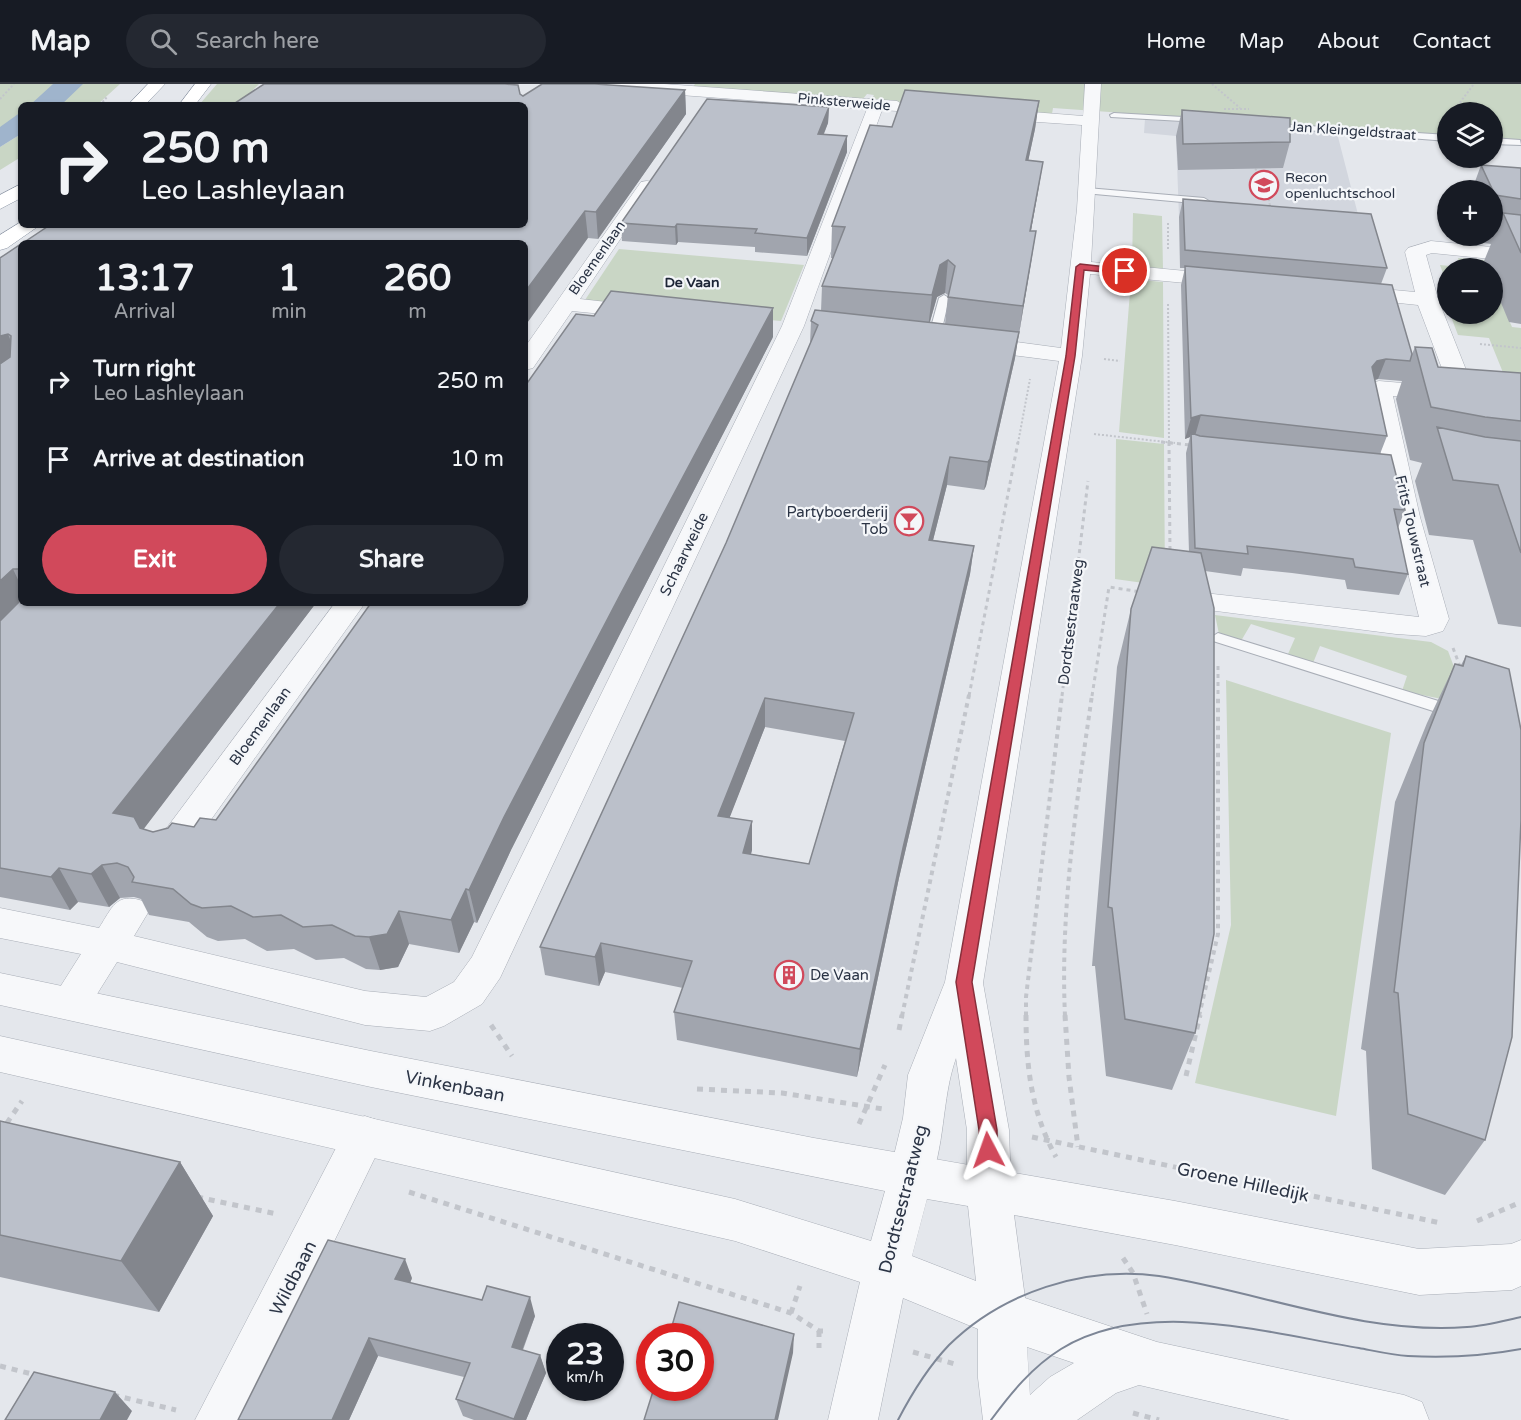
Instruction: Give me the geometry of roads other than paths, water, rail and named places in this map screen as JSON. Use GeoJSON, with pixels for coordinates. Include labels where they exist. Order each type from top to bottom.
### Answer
{"type":"FeatureCollection","features":[{"type":"Feature","properties":{"kind":"highway"},"geometry":{"type":"LineString","coordinates":[[139,102],[157,84]]}},
{"type":"Feature","properties":{"kind":"highway"},"geometry":{"type":"LineString","coordinates":[[189,102],[203,84]]}},
{"type":"Feature","properties":{"kind":"highway"},"geometry":{"type":"LineString","coordinates":[[0,203],[18,192]]}},
{"type":"Feature","properties":{"kind":"highway"},"geometry":{"type":"LineString","coordinates":[[0,244],[25,228]]}},
{"type":"Feature","properties":{"kind":"street","name":"Pinksterweide"},"geometry":{"type":"LineString","coordinates":[[600,84],[910,107]]}},
{"type":"Feature","properties":{"kind":"street","name":"Dordtsestraatweg"},"geometry":{"type":"LineString","coordinates":[[853,1420],[886,1268],[924,1118],[929,1075],[964,982],[1071,356],[1087,191],[1101,118],[1093,84]]}},
{"type":"Feature","properties":{"kind":"street"},"geometry":{"type":"LineString","coordinates":[[700,110],[707,91]]}},
{"type":"Feature","properties":{"kind":"street","name":"Schaarweide"},"geometry":{"type":"LineString","coordinates":[[110,945],[365,1008],[430,1014],[468,993],[486,967],[793,326],[876,105]]}},
{"type":"Feature","properties":{"kind":"street"},"geometry":{"type":"LineString","coordinates":[[978,113],[1101,118]]}},
{"type":"Feature","properties":{"kind":"street","name":"Bloemenlaan"},"geometry":{"type":"LineString","coordinates":[[532,342],[565,304],[659,168]]}},
{"type":"Feature","properties":{"kind":"street"},"geometry":{"type":"LineString","coordinates":[[1336,291],[1426,299],[1415,252],[1431,248],[1521,256]]}},
{"type":"Feature","properties":{"kind":"street"},"geometry":{"type":"LineString","coordinates":[[1080,267],[1246,282]]}},
{"type":"Feature","properties":{"kind":"street","name":"Frits Touwstraat"},"geometry":{"type":"LineString","coordinates":[[1183,599],[1396,625],[1426,627],[1433,624],[1434,619],[1407,517],[1379,388],[1464,395],[1426,299]]}},
{"type":"Feature","properties":{"kind":"street"},"geometry":{"type":"LineString","coordinates":[[565,304],[667,314]]}},
{"type":"Feature","properties":{"kind":"street"},"geometry":{"type":"LineString","coordinates":[[911,336],[1071,356]]}},
{"type":"Feature","properties":{"kind":"street","name":"Bloemenlaan"},"geometry":{"type":"LineString","coordinates":[[170,850],[348,606]]}},
{"type":"Feature","properties":{"kind":"street"},"geometry":{"type":"LineString","coordinates":[[69,1003],[110,945],[130,911]]}},
{"type":"Feature","properties":{"kind":"street"},"geometry":{"type":"LineString","coordinates":[[0,923],[110,945]]}},
{"type":"Feature","properties":{"kind":"street","name":"Dordtsestraatweg"},"geometry":{"type":"LineString","coordinates":[[964,982],[988,1130],[989,1190],[1003,1315],[1003,1378],[1008,1420]]}},
{"type":"Feature","properties":{"kind":"street","name":"Vinkenbaan"},"geometry":{"type":"LineString","coordinates":[[0,989],[371,1069],[911,1176]]}},
{"type":"Feature","properties":{"kind":"street"},"geometry":{"type":"LineString","coordinates":[[0,1054],[356,1154],[735,1220],[886,1268],[1003,1315],[1149,1363],[1404,1420]]}},
{"type":"Feature","properties":{"kind":"street","name":"Wildbaan"},"geometry":{"type":"LineString","coordinates":[[200,1416],[320,1224],[356,1154]]}},
{"type":"Feature","properties":{"kind":"street"},"geometry":{"type":"LineString","coordinates":[[911,1176],[1419,1272],[1512,1267],[1521,1263]]}},
{"type":"Feature","properties":{"kind":"street"},"geometry":{"type":"LineString","coordinates":[[1040,1420],[1068,1395],[1102,1373],[1149,1363]]}},
{"type":"Feature","properties":{"kind":"lane"},"geometry":{"type":"LineString","coordinates":[[1101,118],[1210,121]]}},
{"type":"Feature","properties":{"kind":"lane","name":"Jan Kleingeldstraat"},"geometry":{"type":"LineString","coordinates":[[1257,124],[1437,137]]}},
{"type":"Feature","properties":{"kind":"lane"},"geometry":{"type":"LineString","coordinates":[[1503,142],[1520,143]]}},
{"type":"Feature","properties":{"kind":"lane"},"geometry":{"type":"LineString","coordinates":[[1087,191],[1270,207]]}},
{"type":"Feature","properties":{"kind":"lane"},"geometry":{"type":"LineString","coordinates":[[934,338],[945,298]]}},
{"type":"Feature","properties":{"kind":"lane"},"geometry":{"type":"LineString","coordinates":[[1218,638],[1473,718]]}},
{"type":"Feature","properties":{"kind":"water"},"geometry":{"type":"Polygon","coordinates":[[[53,84],[83,84],[64,102],[33,102],[53,84]]]}},
{"type":"Feature","properties":{"kind":"water"},"geometry":{"type":"Polygon","coordinates":[[[18,114],[18,136],[0,147],[0,127],[18,114]]]}},
{"type":"Feature","properties":{"kind":"tram line"},"geometry":{"type":"LineString","coordinates":[[898,1420],[934,1362],[970,1326],[1019,1297],[1074,1279],[1102,1275],[1159,1276],[1350,1319],[1389,1325],[1428,1328],[1467,1327],[1521,1317]]}},
{"type":"Feature","properties":{"kind":"tram line"},"geometry":{"type":"LineString","coordinates":[[991,1420],[1023,1381],[1050,1356],[1094,1333],[1130,1325],[1168,1322],[1207,1323],[1408,1356],[1465,1356],[1521,1349]]}},
{"type":"Feature","properties":{"kind":"place","name":"Recon openluchtschool"},"geometry":{"type":"Point","coordinates":[1264,185]}},
{"type":"Feature","properties":{"kind":"place","name":"Partyboerderij Tob"},"geometry":{"type":"Point","coordinates":[909,521]}},
{"type":"Feature","properties":{"kind":"place","name":"De Vaan"},"geometry":{"type":"Point","coordinates":[789,975]}},
{"type":"Feature","properties":{"kind":"district","name":"De Vaan"},"geometry":{"type":"Point","coordinates":[692,282]}}]}
